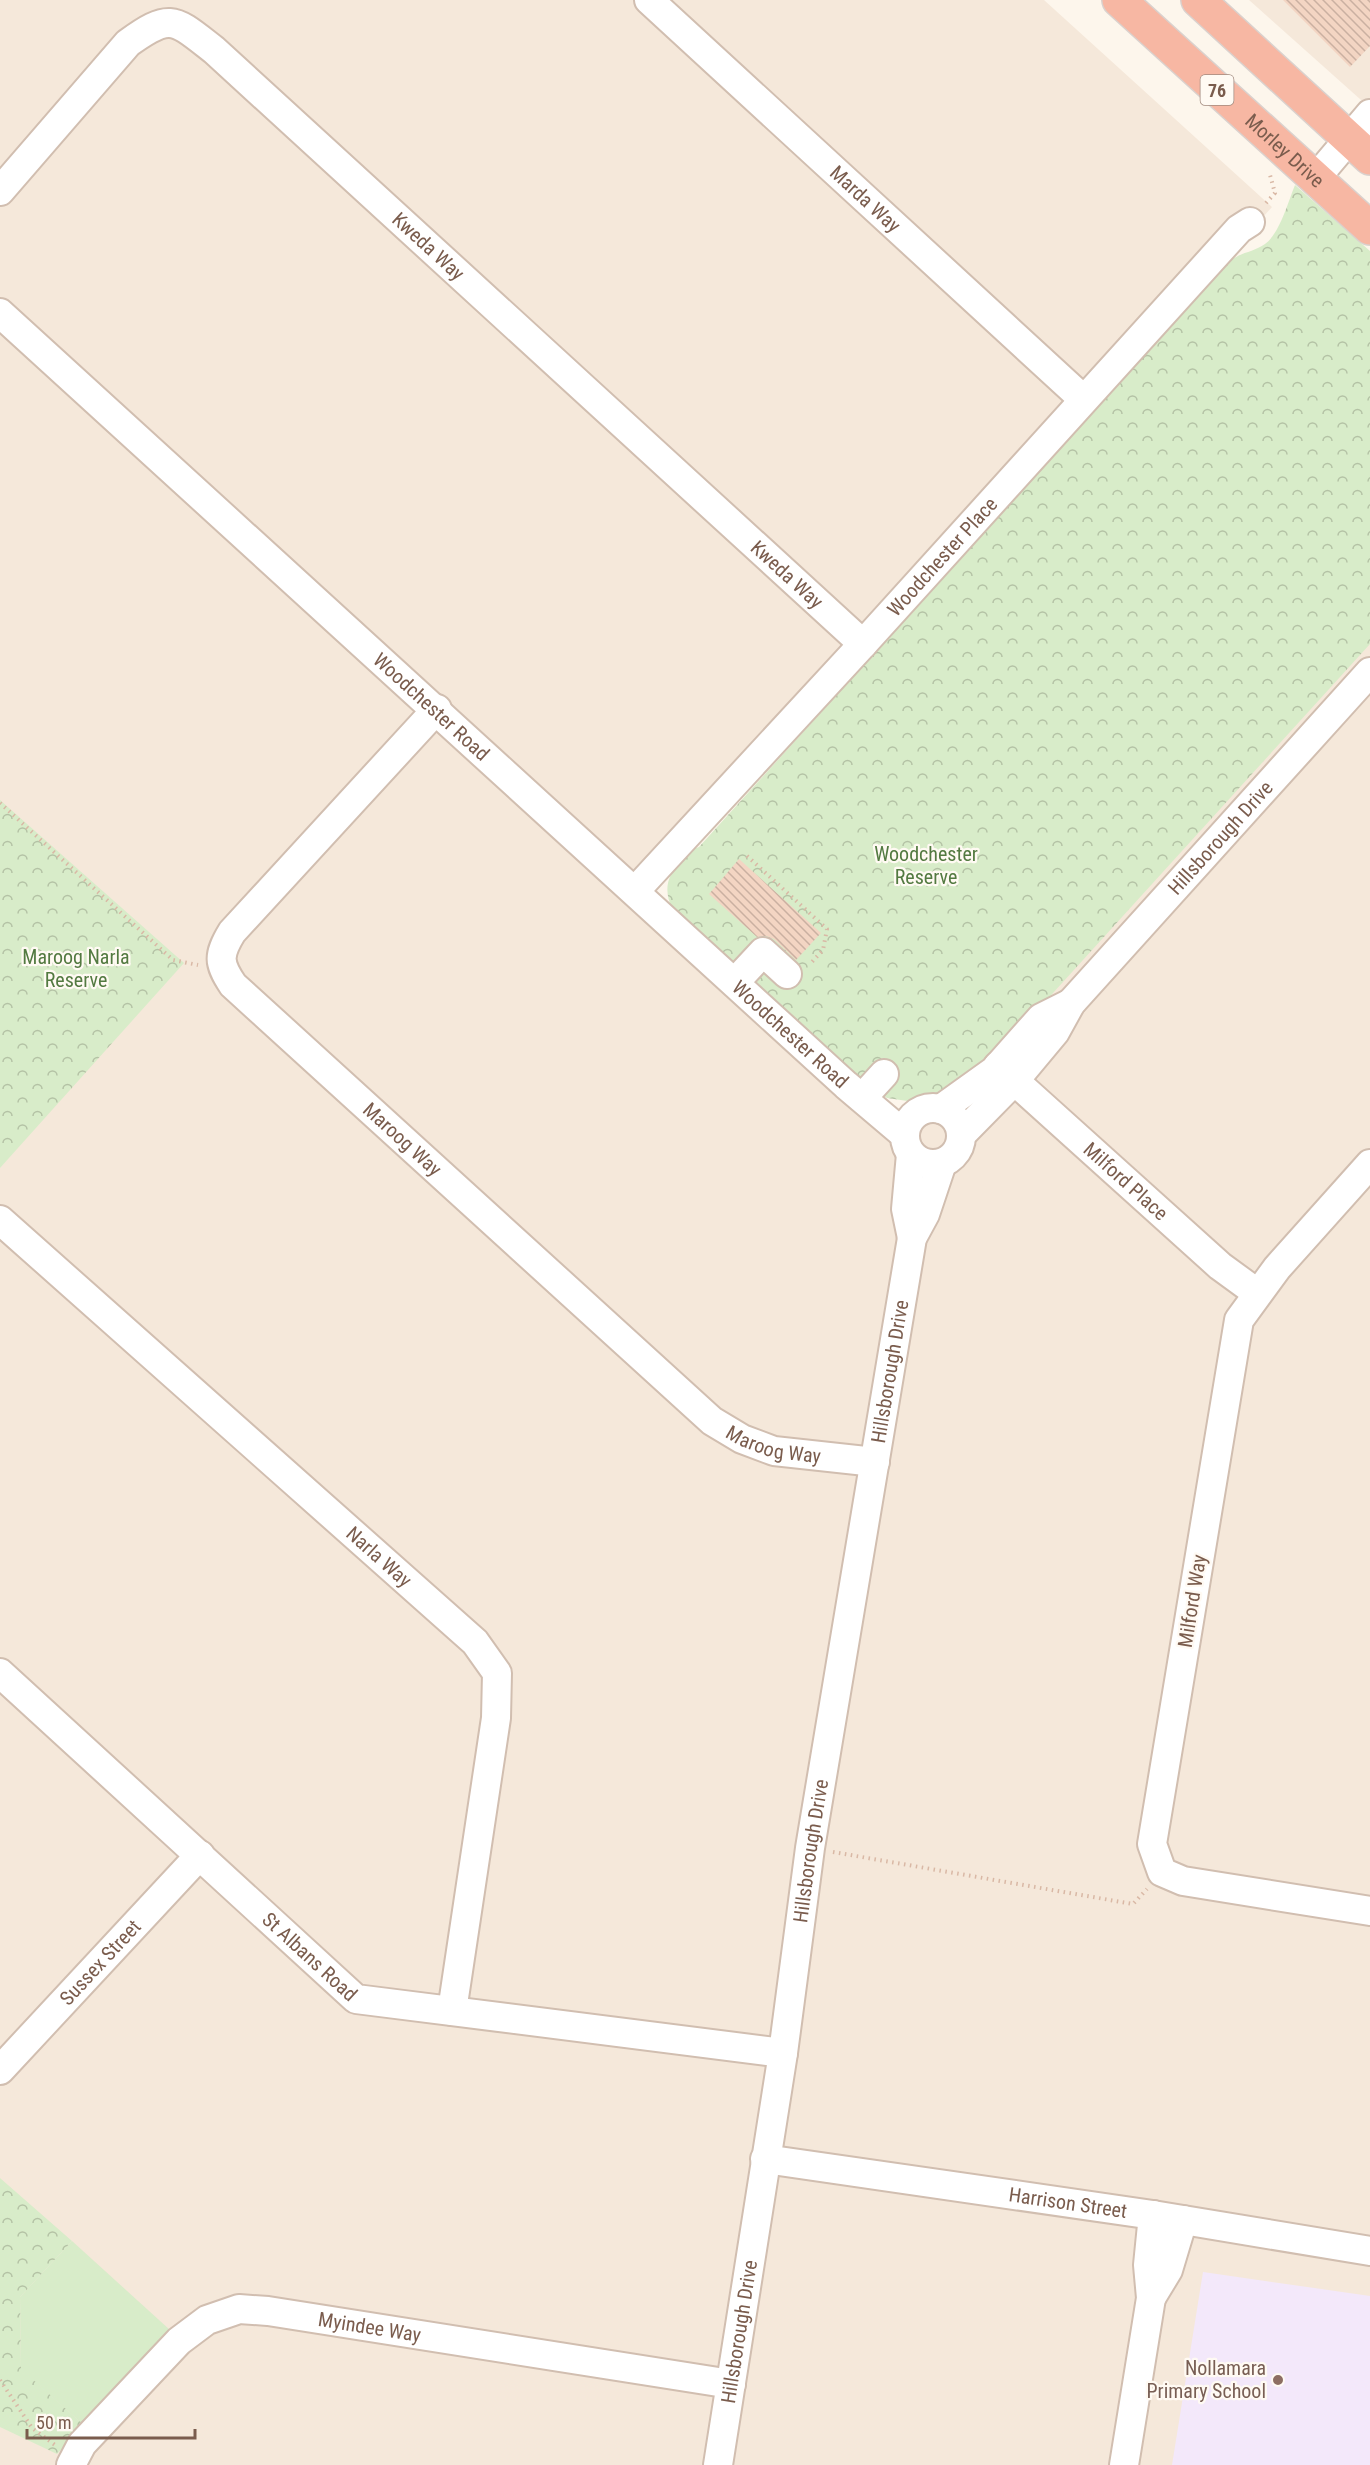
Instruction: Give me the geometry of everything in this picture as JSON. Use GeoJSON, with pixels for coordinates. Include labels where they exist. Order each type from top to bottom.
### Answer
{"type":"FeatureCollection","features":[{"type":"Feature","properties":{"kind":"highway","name":"Morley Drive"},"geometry":{"type":"LineString","coordinates":[[1119,0],[1370,228]]}},
{"type":"Feature","properties":{"kind":"highway"},"geometry":{"type":"LineString","coordinates":[[1198,0],[1359,148]]}},
{"type":"Feature","properties":{"kind":"street","name":"Marda Way"},"geometry":{"type":"LineString","coordinates":[[649,0],[1083,399]]}},
{"type":"Feature","properties":{"kind":"street","name":"Kweda Way"},"geometry":{"type":"LineString","coordinates":[[0,191],[128,43],[151,26],[167,21],[183,26],[214,50],[863,644]]}},
{"type":"Feature","properties":{"kind":"street"},"geometry":{"type":"LineString","coordinates":[[1314,179],[1359,148],[1370,114]]}},
{"type":"Feature","properties":{"kind":"street","name":"Woodchester Place"},"geometry":{"type":"LineString","coordinates":[[635,891],[863,644],[1239,229],[1250,222]]}},
{"type":"Feature","properties":{"kind":"street","name":"Woodchester Road"},"geometry":{"type":"LineString","coordinates":[[0,314],[437,709],[862,1098],[908,1144]]}},
{"type":"Feature","properties":{"kind":"street","name":"Hillsborough Drive"},"geometry":{"type":"LineString","coordinates":[[962,1134],[1007,1073],[1055,1032],[1071,1003],[1370,672]]}},
{"type":"Feature","properties":{"kind":"street"},"geometry":{"type":"LineString","coordinates":[[222,970],[221,951],[232,932],[437,709]]}},
{"type":"Feature","properties":{"kind":"street"},"geometry":{"type":"LineString","coordinates":[[735,982],[763,952],[799,969]]}},
{"type":"Feature","properties":{"kind":"street","name":"Maroog Way"},"geometry":{"type":"LineString","coordinates":[[222,970],[233,985],[712,1421],[742,1439],[774,1451],[875,1462]]}},
{"type":"Feature","properties":{"kind":"street","name":"Hillsborough Drive"},"geometry":{"type":"LineString","coordinates":[[936,1108],[979,1084],[1007,1073]]}},
{"type":"Feature","properties":{"kind":"street","name":"Milford Place"},"geometry":{"type":"LineString","coordinates":[[1007,1073],[1220,1266],[1257,1293]]}},
{"type":"Feature","properties":{"kind":"street"},"geometry":{"type":"LineString","coordinates":[[862,1098],[884,1074]]}},
{"type":"Feature","properties":{"kind":"street","name":"Woodchester Road"},"geometry":{"type":"LineString","coordinates":[[862,1098],[893,1106],[936,1108]]}},
{"type":"Feature","properties":{"kind":"street"},"geometry":{"type":"LineString","coordinates":[[936,1108],[957,1120],[962,1134],[961,1144],[953,1156],[942,1163],[931,1165],[908,1144],[912,1116],[936,1108]]}},
{"type":"Feature","properties":{"kind":"street","name":"Hillsborough Drive"},"geometry":{"type":"LineString","coordinates":[[908,1144],[906,1209],[912,1238]]}},
{"type":"Feature","properties":{"kind":"street","name":"Hillsborough Drive"},"geometry":{"type":"LineString","coordinates":[[718,2465],[783,2052],[810,1848],[912,1238],[925,1214],[942,1163]]}},
{"type":"Feature","properties":{"kind":"street","name":"Milford Way"},"geometry":{"type":"LineString","coordinates":[[1162,1872],[1152,1844],[1239,1320],[1257,1293],[1370,1164]]}},
{"type":"Feature","properties":{"kind":"street","name":"Narla Way"},"geometry":{"type":"LineString","coordinates":[[0,1220],[466,1634],[498,1673],[496,1718],[452,2010]]}},
{"type":"Feature","properties":{"kind":"street","name":"St Albans Road"},"geometry":{"type":"LineString","coordinates":[[0,1673],[357,1999],[783,2052]]}},
{"type":"Feature","properties":{"kind":"street","name":"Sussex Street"},"geometry":{"type":"LineString","coordinates":[[0,2070],[200,1855]]}},
{"type":"Feature","properties":{"kind":"street"},"geometry":{"type":"LineString","coordinates":[[1162,1872],[1183,1881],[1370,1911]]}},
{"type":"Feature","properties":{"kind":"street","name":"Harrison Street"},"geometry":{"type":"LineString","coordinates":[[765,2159],[1154,2215],[1370,2251]]}},
{"type":"Feature","properties":{"kind":"street"},"geometry":{"type":"LineString","coordinates":[[1124,2465],[1151,2298],[1148,2265],[1154,2215]]}},
{"type":"Feature","properties":{"kind":"street"},"geometry":{"type":"LineString","coordinates":[[1151,2298],[1168,2270],[1183,2220]]}},
{"type":"Feature","properties":{"kind":"street","name":"Myindee Way"},"geometry":{"type":"LineString","coordinates":[[74,2460],[82,2444],[179,2341],[207,2320],[239,2309],[268,2311],[730,2384]]}},
{"type":"Feature","properties":{"kind":"path"},"geometry":{"type":"LineString","coordinates":[[0,803],[173,960],[222,970]]}},
{"type":"Feature","properties":{"kind":"path"},"geometry":{"type":"LineString","coordinates":[[747,856],[827,929],[823,950],[799,969]]}},
{"type":"Feature","properties":{"kind":"path"},"geometry":{"type":"LineString","coordinates":[[810,1848],[1133,1905],[1162,1872]]}},
{"type":"Feature","properties":{"kind":"path"},"geometry":{"type":"LineString","coordinates":[[0,2380],[41,2436],[74,2460]]}},
{"type":"Feature","properties":{"kind":"shaded area"},"geometry":{"type":"Polygon","coordinates":[[[0,0],[1044,0],[1272,207],[640,905],[879,1131],[952,1096],[1370,637],[1370,2465],[0,2465],[0,0]]]}},
{"type":"Feature","properties":{"kind":"shaded area"},"geometry":{"type":"Polygon","coordinates":[[[1249,0],[1370,0],[1370,108],[1249,0]]]}},
{"type":"Feature","properties":{"kind":"shaded area","name":"Nollamara Primary School"},"geometry":{"type":"Polygon","coordinates":[[[1203,2272],[1370,2296],[1370,2465],[1172,2465],[1203,2272]]]}},
{"type":"Feature","properties":{"kind":"green space","name":"Woodchester Reserve"},"geometry":{"type":"Polygon","coordinates":[[[1295,185],[1370,251],[1370,644],[974,1080],[951,1099],[921,1103],[887,1098],[844,1069],[672,909],[667,890],[669,878],[681,861],[699,847],[1230,261],[1261,247],[1270,239],[1279,225],[1295,185]]]}},
{"type":"Feature","properties":{"kind":"green space","name":"Maroog Narla Reserve"},"geometry":{"type":"Polygon","coordinates":[[[0,800],[184,963],[0,1168],[0,800]]]}},
{"type":"Feature","properties":{"kind":"green space"},"geometry":{"type":"Polygon","coordinates":[[[0,2178],[72,2241],[20,2297],[21,2369],[84,2425],[57,2454],[0,2427],[0,2178]]]}},
{"type":"Feature","properties":{"kind":"green space"},"geometry":{"type":"Polygon","coordinates":[[[72,2241],[170,2330],[84,2425],[21,2370],[20,2297],[72,2241]]]}},
{"type":"Feature","properties":{"kind":"building"},"geometry":{"type":"Polygon","coordinates":[[[1283,0],[1370,0],[1370,46],[1350,67],[1283,0]]]}},
{"type":"Feature","properties":{"kind":"building"},"geometry":{"type":"Polygon","coordinates":[[[739,859],[821,933],[796,960],[774,939],[766,936],[757,937],[709,894],[739,859]]]}},
{"type":"Feature","properties":{"kind":"place","name":"Nollamara Primary School"},"geometry":{"type":"Point","coordinates":[1278,2380]}}]}
